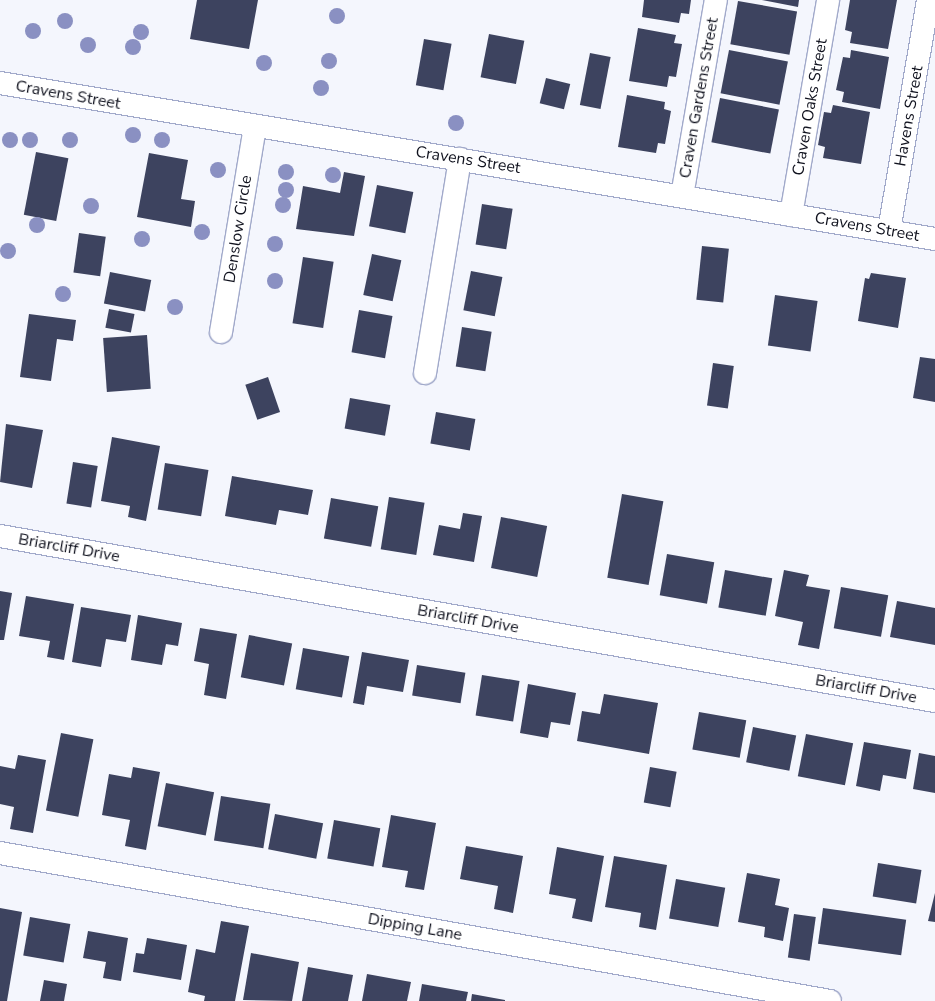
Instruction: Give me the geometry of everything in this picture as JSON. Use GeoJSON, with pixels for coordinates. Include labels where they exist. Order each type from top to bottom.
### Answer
{"type":"FeatureCollection","features":[{"type":"Feature","properties":{"kind":"street","name":"Craven Gardens Street"},"geometry":{"type":"LineString","coordinates":[[682,196],[716,0]]}},
{"type":"Feature","properties":{"kind":"street","name":"Craven Oaks Street"},"geometry":{"type":"LineString","coordinates":[[791,215],[828,0]]}},
{"type":"Feature","properties":{"kind":"street","name":"Havens Street"},"geometry":{"type":"LineString","coordinates":[[889,231],[928,0]]}},
{"type":"Feature","properties":{"kind":"street","name":"Cravens Street"},"geometry":{"type":"LineString","coordinates":[[0,83],[935,239]]}},
{"type":"Feature","properties":{"kind":"street","name":"Denslow Circle"},"geometry":{"type":"LineString","coordinates":[[221,332],[255,126]]}},
{"type":"Feature","properties":{"kind":"street"},"geometry":{"type":"LineString","coordinates":[[426,373],[460,159]]}},
{"type":"Feature","properties":{"kind":"street","name":"Briarcliff Drive"},"geometry":{"type":"LineString","coordinates":[[0,536],[935,701]]}},
{"type":"Feature","properties":{"kind":"street","name":"Dipping Lane"},"geometry":{"type":"LineString","coordinates":[[0,853],[830,1001]]}},
{"type":"Feature","properties":{"kind":"building"},"geometry":{"type":"Polygon","coordinates":[[[197,0],[258,0],[249,49],[190,39],[197,0]]]}},
{"type":"Feature","properties":{"kind":"building"},"geometry":{"type":"Polygon","coordinates":[[[644,0],[691,0],[689,14],[681,13],[679,23],[642,17],[644,0]]]}},
{"type":"Feature","properties":{"kind":"building"},"geometry":{"type":"Polygon","coordinates":[[[762,0],[799,0],[798,7],[762,0]]]}},
{"type":"Feature","properties":{"kind":"building"},"geometry":{"type":"Polygon","coordinates":[[[850,0],[897,0],[888,49],[850,43],[852,32],[845,30],[850,0]]]}},
{"type":"Feature","properties":{"kind":"building"},"geometry":{"type":"Polygon","coordinates":[[[738,1],[797,11],[789,55],[730,44],[738,1]]]}},
{"type":"Feature","properties":{"kind":"building"},"geometry":{"type":"Polygon","coordinates":[[[638,28],[676,35],[674,43],[682,44],[676,77],[669,76],[667,87],[629,81],[638,28]]]}},
{"type":"Feature","properties":{"kind":"building"},"geometry":{"type":"Polygon","coordinates":[[[489,34],[524,41],[516,84],[481,77],[489,34]]]}},
{"type":"Feature","properties":{"kind":"building"},"geometry":{"type":"Polygon","coordinates":[[[424,39],[452,44],[443,90],[416,85],[424,39]]]}},
{"type":"Feature","properties":{"kind":"building"},"geometry":{"type":"Polygon","coordinates":[[[729,50],[788,61],[780,105],[721,93],[729,50]]]}},
{"type":"Feature","properties":{"kind":"building"},"geometry":{"type":"Polygon","coordinates":[[[851,50],[889,57],[880,109],[842,102],[844,92],[836,90],[843,57],[850,58],[851,50]]]}},
{"type":"Feature","properties":{"kind":"building"},"geometry":{"type":"Polygon","coordinates":[[[590,53],[611,57],[601,109],[580,105],[590,53]]]}},
{"type":"Feature","properties":{"kind":"building"},"geometry":{"type":"Polygon","coordinates":[[[546,78],[570,84],[564,109],[540,103],[546,78]]]}},
{"type":"Feature","properties":{"kind":"building"},"geometry":{"type":"Polygon","coordinates":[[[627,95],[665,102],[664,109],[671,111],[665,144],[658,143],[656,153],[618,147],[627,95]]]}},
{"type":"Feature","properties":{"kind":"building"},"geometry":{"type":"Polygon","coordinates":[[[720,98],[779,109],[770,154],[711,142],[720,98]]]}},
{"type":"Feature","properties":{"kind":"building"},"geometry":{"type":"Polygon","coordinates":[[[833,105],[870,112],[861,164],[823,158],[825,147],[818,145],[824,112],[831,113],[833,105]]]}},
{"type":"Feature","properties":{"kind":"building"},"geometry":{"type":"Polygon","coordinates":[[[36,152],[68,158],[56,221],[24,215],[36,152]]]}},
{"type":"Feature","properties":{"kind":"building"},"geometry":{"type":"Polygon","coordinates":[[[149,153],[188,160],[181,199],[195,201],[191,227],[137,217],[149,153]]]}},
{"type":"Feature","properties":{"kind":"building"},"geometry":{"type":"Polygon","coordinates":[[[344,172],[365,176],[354,236],[296,229],[303,186],[340,193],[344,172]]]}},
{"type":"Feature","properties":{"kind":"building"},"geometry":{"type":"Polygon","coordinates":[[[377,185],[413,192],[405,233],[369,226],[377,185]]]}},
{"type":"Feature","properties":{"kind":"building"},"geometry":{"type":"Polygon","coordinates":[[[482,204],[513,209],[506,249],[476,244],[482,204]]]}},
{"type":"Feature","properties":{"kind":"building"},"geometry":{"type":"Polygon","coordinates":[[[79,233],[106,237],[100,276],[73,273],[79,233]]]}},
{"type":"Feature","properties":{"kind":"building"},"geometry":{"type":"Polygon","coordinates":[[[702,246],[729,249],[723,303],[696,300],[702,246]]]}},
{"type":"Feature","properties":{"kind":"building"},"geometry":{"type":"Polygon","coordinates":[[[372,254],[401,260],[393,301],[363,295],[372,254]]]}},
{"type":"Feature","properties":{"kind":"building"},"geometry":{"type":"Polygon","coordinates":[[[303,257],[334,262],[323,328],[293,323],[303,257]]]}},
{"type":"Feature","properties":{"kind":"building"},"geometry":{"type":"Polygon","coordinates":[[[471,271],[502,277],[495,316],[463,310],[471,271]]]}},
{"type":"Feature","properties":{"kind":"building"},"geometry":{"type":"Polygon","coordinates":[[[110,272],[151,280],[145,311],[104,303],[110,272]]]}},
{"type":"Feature","properties":{"kind":"building"},"geometry":{"type":"Polygon","coordinates":[[[871,273],[906,278],[898,328],[858,321],[865,278],[869,279],[871,273]]]}},
{"type":"Feature","properties":{"kind":"building"},"geometry":{"type":"Polygon","coordinates":[[[775,295],[818,301],[810,351],[768,346],[775,295]]]}},
{"type":"Feature","properties":{"kind":"building"},"geometry":{"type":"Polygon","coordinates":[[[109,309],[135,314],[131,333],[105,328],[109,309]]]}},
{"type":"Feature","properties":{"kind":"building"},"geometry":{"type":"Polygon","coordinates":[[[359,310],[392,316],[385,358],[352,352],[359,310]]]}},
{"type":"Feature","properties":{"kind":"building"},"geometry":{"type":"Polygon","coordinates":[[[29,314],[76,320],[73,341],[57,339],[51,381],[20,377],[29,314]]]}},
{"type":"Feature","properties":{"kind":"building"},"geometry":{"type":"Polygon","coordinates":[[[462,327],[492,332],[485,371],[456,367],[462,327]]]}},
{"type":"Feature","properties":{"kind":"building"},"geometry":{"type":"Polygon","coordinates":[[[147,335],[151,389],[107,392],[103,338],[147,335]]]}},
{"type":"Feature","properties":{"kind":"building"},"geometry":{"type":"Polygon","coordinates":[[[920,357],[935,359],[935,402],[913,398],[920,357]]]}},
{"type":"Feature","properties":{"kind":"building"},"geometry":{"type":"Polygon","coordinates":[[[713,363],[734,366],[728,409],[707,406],[713,363]]]}},
{"type":"Feature","properties":{"kind":"building"},"geometry":{"type":"Polygon","coordinates":[[[268,377],[280,412],[257,420],[245,385],[268,377]]]}},
{"type":"Feature","properties":{"kind":"building"},"geometry":{"type":"Polygon","coordinates":[[[350,398],[390,405],[385,436],[345,429],[350,398]]]}},
{"type":"Feature","properties":{"kind":"building"},"geometry":{"type":"Polygon","coordinates":[[[436,412],[475,419],[470,450],[430,444],[436,412]]]}},
{"type":"Feature","properties":{"kind":"building"},"geometry":{"type":"Polygon","coordinates":[[[6,424],[43,430],[32,488],[0,482],[6,424]]]}},
{"type":"Feature","properties":{"kind":"building"},"geometry":{"type":"Polygon","coordinates":[[[112,437],[160,446],[146,521],[128,517],[130,506],[101,501],[112,437]]]}},
{"type":"Feature","properties":{"kind":"building"},"geometry":{"type":"Polygon","coordinates":[[[73,462],[98,466],[91,507],[66,503],[73,462]]]}},
{"type":"Feature","properties":{"kind":"building"},"geometry":{"type":"Polygon","coordinates":[[[165,463],[208,470],[201,516],[158,509],[165,463]]]}},
{"type":"Feature","properties":{"kind":"building"},"geometry":{"type":"Polygon","coordinates":[[[232,476],[313,490],[308,515],[279,510],[276,525],[225,516],[232,476]]]}},
{"type":"Feature","properties":{"kind":"building"},"geometry":{"type":"Polygon","coordinates":[[[622,494],[663,501],[649,585],[607,578],[622,494]]]}},
{"type":"Feature","properties":{"kind":"building"},"geometry":{"type":"Polygon","coordinates":[[[389,497],[425,503],[416,555],[381,549],[389,497]]]}},
{"type":"Feature","properties":{"kind":"building"},"geometry":{"type":"Polygon","coordinates":[[[331,498],[378,506],[371,547],[324,538],[331,498]]]}},
{"type":"Feature","properties":{"kind":"building"},"geometry":{"type":"Polygon","coordinates":[[[463,513],[482,516],[474,562],[433,555],[439,525],[460,529],[463,513]]]}},
{"type":"Feature","properties":{"kind":"building"},"geometry":{"type":"Polygon","coordinates":[[[501,517],[547,526],[537,577],[491,568],[501,517]]]}},
{"type":"Feature","properties":{"kind":"building"},"geometry":{"type":"Polygon","coordinates":[[[667,554],[714,562],[707,604],[660,595],[667,554]]]}},
{"type":"Feature","properties":{"kind":"building"},"geometry":{"type":"Polygon","coordinates":[[[725,570],[772,578],[766,616],[718,607],[725,570]]]}},
{"type":"Feature","properties":{"kind":"building"},"geometry":{"type":"Polygon","coordinates":[[[784,570],[809,575],[806,586],[830,590],[819,649],[798,645],[803,622],[775,616],[784,570]]]}},
{"type":"Feature","properties":{"kind":"building"},"geometry":{"type":"Polygon","coordinates":[[[841,587],[888,595],[881,637],[834,628],[841,587]]]}},
{"type":"Feature","properties":{"kind":"building"},"geometry":{"type":"Polygon","coordinates":[[[0,591],[12,593],[4,640],[0,640],[0,591]]]}},
{"type":"Feature","properties":{"kind":"building"},"geometry":{"type":"Polygon","coordinates":[[[26,596],[74,604],[64,660],[47,657],[50,641],[19,636],[26,596]]]}},
{"type":"Feature","properties":{"kind":"building"},"geometry":{"type":"Polygon","coordinates":[[[897,601],[935,608],[935,645],[890,637],[897,601]]]}},
{"type":"Feature","properties":{"kind":"building"},"geometry":{"type":"Polygon","coordinates":[[[81,607],[131,615],[126,642],[106,639],[101,667],[72,662],[81,607]]]}},
{"type":"Feature","properties":{"kind":"building"},"geometry":{"type":"Polygon","coordinates":[[[138,615],[182,623],[178,646],[166,644],[162,665],[131,660],[138,615]]]}},
{"type":"Feature","properties":{"kind":"building"},"geometry":{"type":"Polygon","coordinates":[[[200,628],[237,634],[226,699],[204,695],[209,664],[194,661],[200,628]]]}},
{"type":"Feature","properties":{"kind":"building"},"geometry":{"type":"Polygon","coordinates":[[[249,635],[292,643],[284,686],[241,677],[249,635]]]}},
{"type":"Feature","properties":{"kind":"building"},"geometry":{"type":"Polygon","coordinates":[[[303,648],[349,656],[342,698],[296,689],[303,648]]]}},
{"type":"Feature","properties":{"kind":"building"},"geometry":{"type":"Polygon","coordinates":[[[362,652],[409,660],[403,692],[367,686],[364,705],[353,703],[362,652]]]}},
{"type":"Feature","properties":{"kind":"building"},"geometry":{"type":"Polygon","coordinates":[[[417,665],[465,673],[461,703],[412,696],[417,665]]]}},
{"type":"Feature","properties":{"kind":"building"},"geometry":{"type":"Polygon","coordinates":[[[482,675],[520,681],[513,721],[476,715],[482,675]]]}},
{"type":"Feature","properties":{"kind":"building"},"geometry":{"type":"Polygon","coordinates":[[[528,684],[576,693],[570,725],[551,722],[548,738],[520,733],[528,684]]]}},
{"type":"Feature","properties":{"kind":"building"},"geometry":{"type":"Polygon","coordinates":[[[604,694],[658,703],[649,754],[577,741],[582,711],[600,714],[604,694]]]}},
{"type":"Feature","properties":{"kind":"building"},"geometry":{"type":"Polygon","coordinates":[[[699,712],[746,720],[740,758],[692,749],[699,712]]]}},
{"type":"Feature","properties":{"kind":"building"},"geometry":{"type":"Polygon","coordinates":[[[753,727],[796,735],[789,771],[746,762],[753,727]]]}},
{"type":"Feature","properties":{"kind":"building"},"geometry":{"type":"Polygon","coordinates":[[[61,733],[93,739],[78,817],[46,811],[61,733]]]}},
{"type":"Feature","properties":{"kind":"building"},"geometry":{"type":"Polygon","coordinates":[[[806,734],[853,743],[845,785],[798,776],[806,734]]]}},
{"type":"Feature","properties":{"kind":"building"},"geometry":{"type":"Polygon","coordinates":[[[864,742],[911,750],[906,779],[883,775],[880,791],[856,786],[864,742]]]}},
{"type":"Feature","properties":{"kind":"building"},"geometry":{"type":"Polygon","coordinates":[[[919,753],[935,756],[935,793],[913,789],[919,753]]]}},
{"type":"Feature","properties":{"kind":"building"},"geometry":{"type":"Polygon","coordinates":[[[18,755],[46,760],[33,833],[10,829],[14,807],[0,804],[0,766],[15,769],[18,755]]]}},
{"type":"Feature","properties":{"kind":"building"},"geometry":{"type":"Polygon","coordinates":[[[133,767],[160,772],[146,850],[125,846],[130,820],[102,815],[109,774],[131,778],[133,767]]]}},
{"type":"Feature","properties":{"kind":"building"},"geometry":{"type":"Polygon","coordinates":[[[650,767],[677,772],[670,807],[644,802],[650,767]]]}},
{"type":"Feature","properties":{"kind":"building"},"geometry":{"type":"Polygon","coordinates":[[[166,783],[214,792],[206,836],[158,826],[166,783]]]}},
{"type":"Feature","properties":{"kind":"building"},"geometry":{"type":"Polygon","coordinates":[[[221,796],[270,804],[263,848],[214,840],[221,796]]]}},
{"type":"Feature","properties":{"kind":"building"},"geometry":{"type":"Polygon","coordinates":[[[275,814],[323,823],[316,859],[268,849],[275,814]]]}},
{"type":"Feature","properties":{"kind":"building"},"geometry":{"type":"Polygon","coordinates":[[[391,815],[436,823],[424,890],[405,887],[408,871],[382,867],[391,815]]]}},
{"type":"Feature","properties":{"kind":"building"},"geometry":{"type":"Polygon","coordinates":[[[334,820],[380,828],[374,867],[327,858],[334,820]]]}},
{"type":"Feature","properties":{"kind":"building"},"geometry":{"type":"Polygon","coordinates":[[[466,846],[523,856],[513,913],[494,909],[498,886],[460,879],[466,846]]]}},
{"type":"Feature","properties":{"kind":"building"},"geometry":{"type":"Polygon","coordinates":[[[557,847],[604,856],[592,922],[572,918],[576,899],[549,894],[557,847]]]}},
{"type":"Feature","properties":{"kind":"building"},"geometry":{"type":"Polygon","coordinates":[[[614,856],[667,865],[656,930],[639,927],[641,913],[605,907],[614,856]]]}},
{"type":"Feature","properties":{"kind":"building"},"geometry":{"type":"Polygon","coordinates":[[[878,863],[921,870],[916,903],[873,897],[878,863]]]}},
{"type":"Feature","properties":{"kind":"building"},"geometry":{"type":"Polygon","coordinates":[[[747,873],[780,879],[775,905],[789,908],[783,941],[764,937],[765,927],[738,922],[747,873]]]}},
{"type":"Feature","properties":{"kind":"building"},"geometry":{"type":"Polygon","coordinates":[[[676,879],[725,888],[718,927],[669,918],[676,879]]]}},
{"type":"Feature","properties":{"kind":"building"},"geometry":{"type":"Polygon","coordinates":[[[935,893],[935,922],[928,921],[935,893]]]}},
{"type":"Feature","properties":{"kind":"building"},"geometry":{"type":"Polygon","coordinates":[[[0,908],[22,912],[7,1001],[0,1001],[0,908]]]}},
{"type":"Feature","properties":{"kind":"building"},"geometry":{"type":"Polygon","coordinates":[[[823,908],[906,920],[901,955],[818,944],[823,908]]]}},
{"type":"Feature","properties":{"kind":"building"},"geometry":{"type":"Polygon","coordinates":[[[794,914],[816,917],[810,961],[788,958],[794,914]]]}},
{"type":"Feature","properties":{"kind":"building"},"geometry":{"type":"Polygon","coordinates":[[[30,917],[70,924],[64,963],[23,955],[30,917]]]}},
{"type":"Feature","properties":{"kind":"building"},"geometry":{"type":"Polygon","coordinates":[[[221,921],[249,926],[235,1001],[204,1001],[205,996],[188,992],[196,949],[215,953],[221,921]]]}},
{"type":"Feature","properties":{"kind":"building"},"geometry":{"type":"Polygon","coordinates":[[[88,931],[128,938],[121,981],[103,978],[106,962],[83,958],[88,931]]]}},
{"type":"Feature","properties":{"kind":"building"},"geometry":{"type":"Polygon","coordinates":[[[147,938],[187,945],[181,980],[133,972],[136,953],[144,954],[147,938]]]}},
{"type":"Feature","properties":{"kind":"building"},"geometry":{"type":"Polygon","coordinates":[[[251,953],[299,962],[292,1001],[243,1000],[251,953]]]}},
{"type":"Feature","properties":{"kind":"building"},"geometry":{"type":"Polygon","coordinates":[[[308,967],[353,975],[348,1001],[302,1001],[308,967]]]}},
{"type":"Feature","properties":{"kind":"building"},"geometry":{"type":"Polygon","coordinates":[[[367,974],[411,982],[407,1001],[362,1001],[367,974]]]}},
{"type":"Feature","properties":{"kind":"building"},"geometry":{"type":"Polygon","coordinates":[[[44,980],[67,984],[64,1001],[40,1001],[44,980]]]}},
{"type":"Feature","properties":{"kind":"building"},"geometry":{"type":"Polygon","coordinates":[[[422,984],[468,992],[466,1001],[419,1001],[422,984]]]}},
{"type":"Feature","properties":{"kind":"building"},"geometry":{"type":"Polygon","coordinates":[[[472,994],[505,1000],[505,1001],[471,1001],[472,994]]]}}]}
